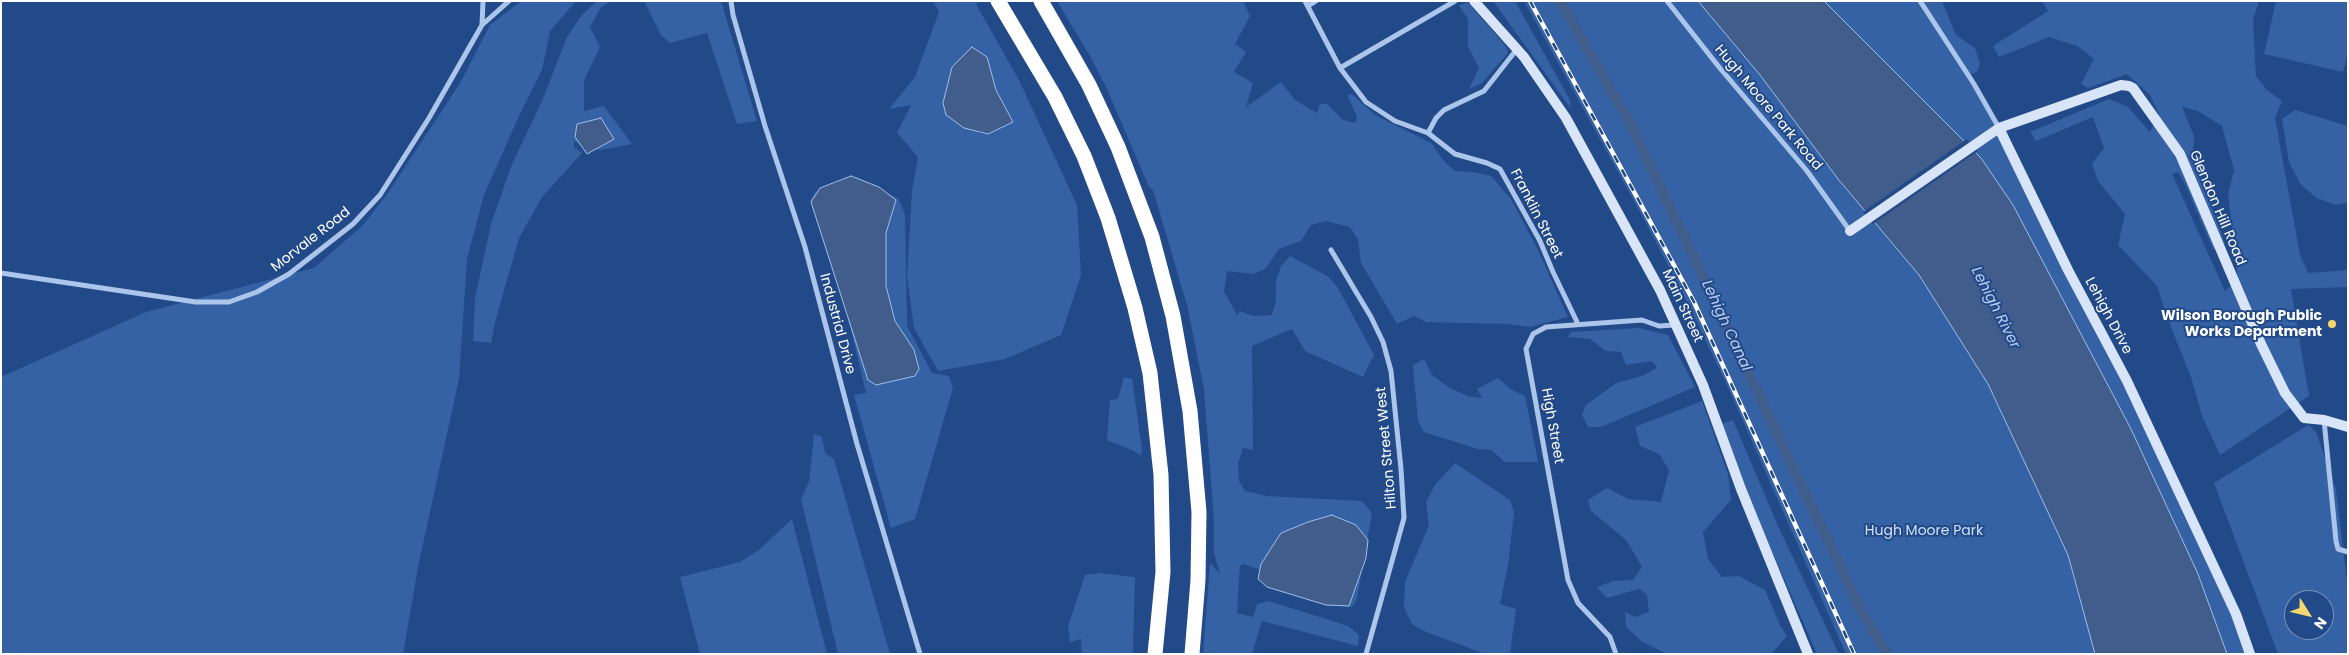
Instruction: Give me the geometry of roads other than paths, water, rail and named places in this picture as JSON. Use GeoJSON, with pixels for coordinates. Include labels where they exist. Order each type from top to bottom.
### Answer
{"type":"FeatureCollection","features":[{"type":"Feature","properties":{"kind":"highway"},"geometry":{"type":"LineString","coordinates":[[998,1],[1038,68],[1084,156],[1110,226],[1135,308],[1150,373],[1161,475],[1163,572],[1155,654]]}},
{"type":"Feature","properties":{"kind":"highway"},"geometry":{"type":"LineString","coordinates":[[1041,1],[1089,85],[1118,147],[1152,237],[1173,316],[1190,412],[1199,512],[1198,580],[1192,654]]}},
{"type":"Feature","properties":{"kind":"street","name":"Morvale Road"},"geometry":{"type":"LineString","coordinates":[[1,273],[196,302],[229,302],[257,292],[289,274],[352,224],[380,195],[430,118],[482,25],[482,1]]}},
{"type":"Feature","properties":{"kind":"street"},"geometry":{"type":"LineString","coordinates":[[482,25],[508,1]]}},
{"type":"Feature","properties":{"kind":"street","name":"Industrial Drive"},"geometry":{"type":"LineString","coordinates":[[731,1],[733,15],[765,126],[805,247],[857,444],[920,654]]}},
{"type":"Feature","properties":{"kind":"street"},"geometry":{"type":"LineString","coordinates":[[1306,4],[1316,1]]}},
{"type":"Feature","properties":{"kind":"street"},"geometry":{"type":"LineString","coordinates":[[1340,68],[1455,1]]}},
{"type":"Feature","properties":{"kind":"street","name":"Main Street"},"geometry":{"type":"LineString","coordinates":[[1474,1],[1517,49],[1566,118],[1660,290],[1703,385],[1741,489],[1808,654]]}},
{"type":"Feature","properties":{"kind":"street","name":"Hugh Moore Park Road"},"geometry":{"type":"LineString","coordinates":[[1667,1],[1718,67],[1807,171],[1850,231]]}},
{"type":"Feature","properties":{"kind":"street","name":"Lehigh Drive"},"geometry":{"type":"LineString","coordinates":[[1920,1],[1969,76],[1999,128],[2068,270],[2127,381],[2236,614],[2250,654]]}},
{"type":"Feature","properties":{"kind":"street","name":"Franklin Street"},"geometry":{"type":"LineString","coordinates":[[1306,4],[1340,68],[1366,102],[1395,121],[1428,133],[1455,154],[1487,163],[1500,169],[1540,241],[1578,324]]}},
{"type":"Feature","properties":{"kind":"street"},"geometry":{"type":"LineString","coordinates":[[1428,133],[1436,118],[1444,110],[1484,91],[1517,49]]}},
{"type":"Feature","properties":{"kind":"street","name":"Glendon Hill Road"},"geometry":{"type":"LineString","coordinates":[[1850,231],[1999,128],[2121,85],[2133,88],[2180,154],[2261,344],[2285,393],[2304,418],[2324,420],[2348,427]]}},
{"type":"Feature","properties":{"kind":"street","name":"Hilton Street West"},"geometry":{"type":"LineString","coordinates":[[1331,250],[1371,317],[1383,342],[1391,370],[1403,489],[1404,518],[1366,654]]}},
{"type":"Feature","properties":{"kind":"street","name":"High Street"},"geometry":{"type":"LineString","coordinates":[[1616,654],[1610,637],[1578,602],[1568,580],[1526,349],[1528,341],[1538,330],[1578,324],[1642,320],[1667,327],[1676,325]]}},
{"type":"Feature","properties":{"kind":"street"},"geometry":{"type":"LineString","coordinates":[[2324,420],[2338,549],[2348,552]]}},
{"type":"Feature","properties":{"kind":"water","name":"Lehigh River"},"geometry":{"type":"Polygon","coordinates":[[[1698,1],[1824,1],[1981,158],[2013,205],[2131,429],[2198,574],[2227,654],[2095,654],[2068,555],[1988,384],[1919,275],[1838,179],[1760,75],[1698,1]]]}},
{"type":"Feature","properties":{"kind":"water"},"geometry":{"type":"Polygon","coordinates":[[[972,47],[987,57],[996,90],[1013,122],[988,134],[964,128],[946,115],[943,103],[952,67],[972,47]]]}},
{"type":"Feature","properties":{"kind":"water"},"geometry":{"type":"Polygon","coordinates":[[[601,118],[614,139],[587,154],[575,137],[577,124],[601,118]]]}},
{"type":"Feature","properties":{"kind":"water"},"geometry":{"type":"Polygon","coordinates":[[[851,176],[879,187],[896,200],[886,233],[886,286],[895,321],[914,350],[919,369],[915,376],[876,385],[868,380],[811,202],[820,188],[851,176]]]}},
{"type":"Feature","properties":{"kind":"water"},"geometry":{"type":"Polygon","coordinates":[[[1332,515],[1356,525],[1368,540],[1366,558],[1349,606],[1326,605],[1267,587],[1258,579],[1261,564],[1281,533],[1332,515]]]}},
{"type":"Feature","properties":{"kind":"waterway","name":"Lehigh Canal"},"geometry":{"type":"LineString","coordinates":[[1560,1],[1629,121],[1863,615],[1887,654]]}},
{"type":"Feature","properties":{"kind":"railway"},"geometry":{"type":"LineString","coordinates":[[1530,1],[1694,302],[1854,654]]}},
{"type":"Feature","properties":{"kind":"place","name":"Wilson Borough Public Works Department"},"geometry":{"type":"Point","coordinates":[2332,324]}},
{"type":"Feature","properties":{"kind":"park label","name":"Hugh Moore Park"},"geometry":{"type":"Point","coordinates":[1924,531]}}]}
